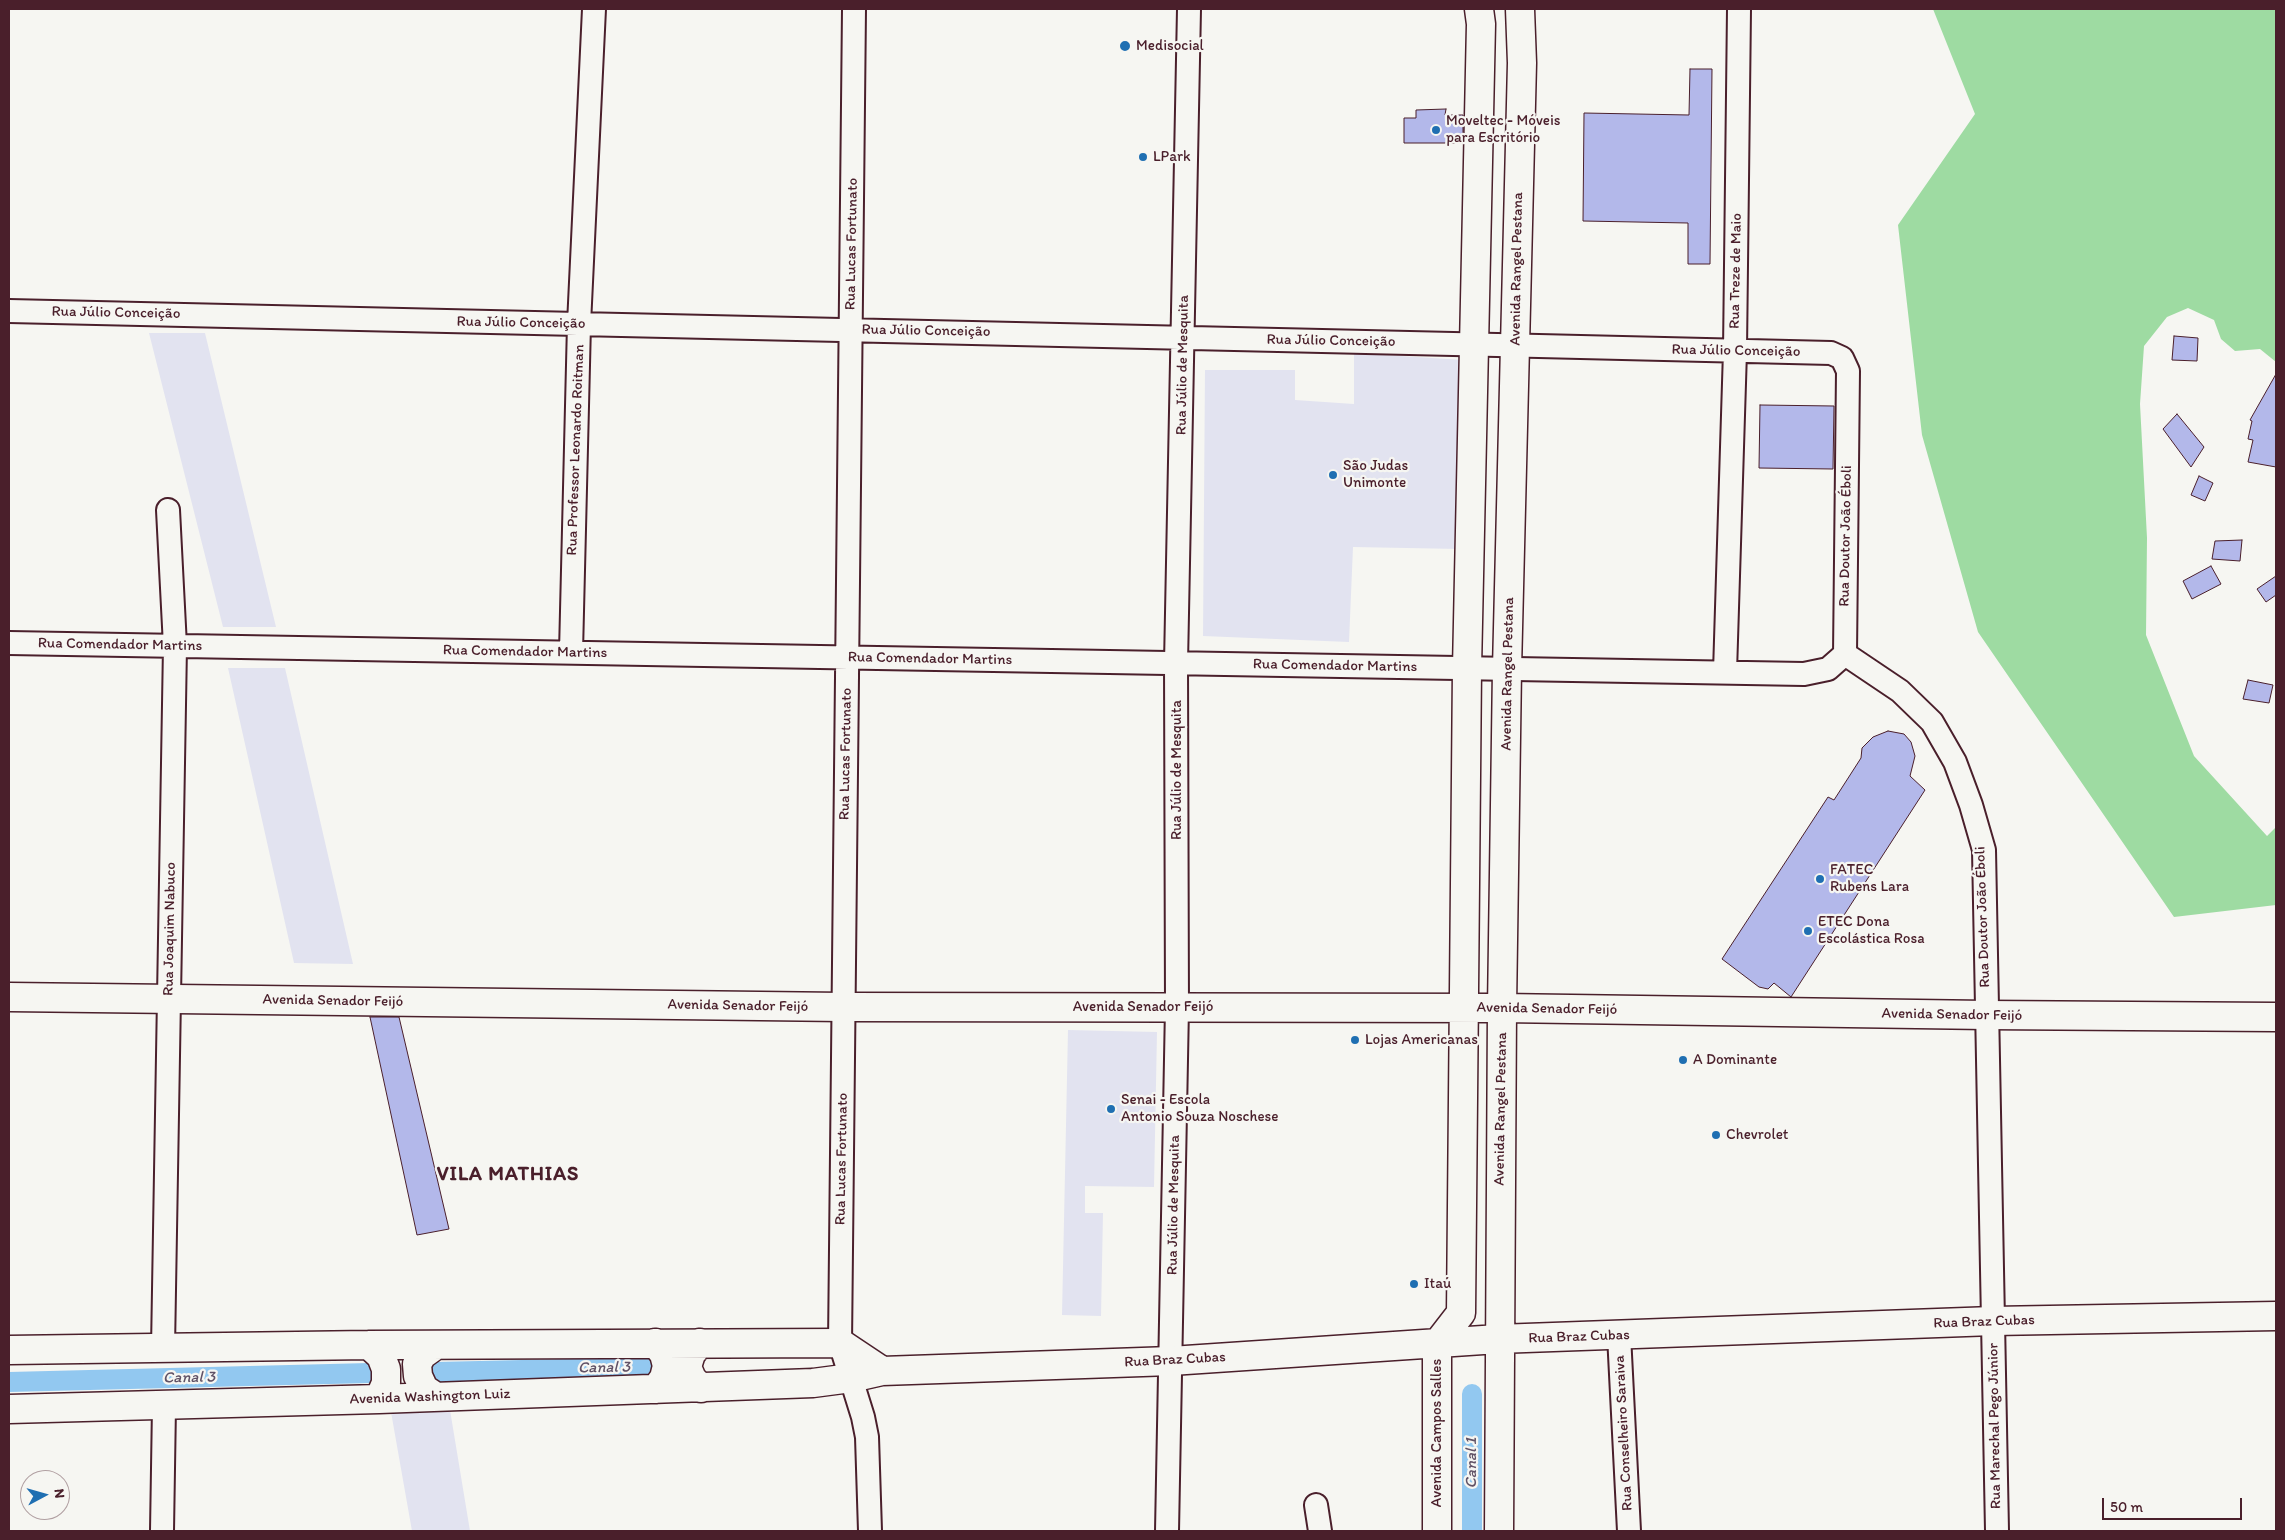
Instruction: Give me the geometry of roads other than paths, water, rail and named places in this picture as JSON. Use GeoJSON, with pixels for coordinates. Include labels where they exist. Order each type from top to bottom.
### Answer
{"type":"FeatureCollection","features":[{"type":"Feature","properties":{"kind":"main road"},"geometry":{"type":"LineString","coordinates":[[1463,1008],[1467,668],[1480,9]]}},
{"type":"Feature","properties":{"kind":"main road"},"geometry":{"type":"LineString","coordinates":[[1512,9],[1521,45]]}},
{"type":"Feature","properties":{"kind":"main road","name":"Avenida Rangel Pestana"},"geometry":{"type":"LineString","coordinates":[[1498,1340],[1507,668],[1516,345],[1520,9]]}},
{"type":"Feature","properties":{"kind":"main road","name":"Avenida Senador Feijó"},"geometry":{"type":"LineString","coordinates":[[9,997],[843,1007],[1502,1008],[1986,1015],[2276,1016]]}},
{"type":"Feature","properties":{"kind":"main road","name":"Avenida Campos Salles"},"geometry":{"type":"LineString","coordinates":[[1437,1531],[1437,1344],[1461,1314],[1463,1008]]}},
{"type":"Feature","properties":{"kind":"main road","name":"Rua Braz Cubas"},"geometry":{"type":"LineString","coordinates":[[851,1378],[882,1371],[1172,1361],[1498,1340],[1993,1322],[2276,1316]]}},
{"type":"Feature","properties":{"kind":"main road"},"geometry":{"type":"LineString","coordinates":[[1498,1340],[1498,1531]]}},
{"type":"Feature","properties":{"kind":"main road"},"geometry":{"type":"LineString","coordinates":[[655,1343],[664,1354],[667,1366],[664,1378],[656,1389]]}},
{"type":"Feature","properties":{"kind":"main road"},"geometry":{"type":"LineString","coordinates":[[700,1343],[691,1354],[687,1366],[692,1379],[700,1388]]}},
{"type":"Feature","properties":{"kind":"main road"},"geometry":{"type":"LineString","coordinates":[[9,1350],[368,1345],[840,1343],[882,1371]]}},
{"type":"Feature","properties":{"kind":"main road"},"geometry":{"type":"LineString","coordinates":[[368,1345],[381,1356],[386,1368],[386,1383],[379,1399]]}},
{"type":"Feature","properties":{"kind":"main road"},"geometry":{"type":"LineString","coordinates":[[436,1345],[422,1355],[417,1364],[418,1376],[424,1388],[436,1397]]}},
{"type":"Feature","properties":{"kind":"main road","name":"Avenida Washington Luiz"},"geometry":{"type":"LineString","coordinates":[[9,1409],[164,1406],[700,1388],[814,1383],[851,1378]]}},
{"type":"Feature","properties":{"kind":"street","name":"Rua Professor Leonardo Roitman"},"geometry":{"type":"LineString","coordinates":[[571,652],[579,324],[594,9]]}},
{"type":"Feature","properties":{"kind":"street","name":"Rua Lucas Fortunato"},"geometry":{"type":"LineString","coordinates":[[854,9],[840,1343],[867,1437],[870,1531]]}},
{"type":"Feature","properties":{"kind":"street","name":"Rua Júlio de Mesquita"},"geometry":{"type":"LineString","coordinates":[[1166,1531],[1172,1361],[1177,1008],[1176,663],[1190,9]]}},
{"type":"Feature","properties":{"kind":"street","name":"Rua Treze de Maio"},"geometry":{"type":"LineString","coordinates":[[1725,672],[1735,351],[1739,14]]}},
{"type":"Feature","properties":{"kind":"street","name":"Rua Júlio Conceição"},"geometry":{"type":"LineString","coordinates":[[9,311],[1831,353],[1842,358]]}},
{"type":"Feature","properties":{"kind":"street","name":"Rua Doutor João Éboli"},"geometry":{"type":"LineString","coordinates":[[1842,358],[1848,371],[1845,654],[1900,691],[1932,722],[1955,762],[1971,805],[1984,850],[1993,1322]]}},
{"type":"Feature","properties":{"kind":"street","name":"Rua Joaquim Nabuco"},"geometry":{"type":"LineString","coordinates":[[163,1348],[175,646],[168,510]]}},
{"type":"Feature","properties":{"kind":"street","name":"Rua Comendador Martins"},"geometry":{"type":"LineString","coordinates":[[9,643],[1812,673],[1828,669],[1845,654]]}},
{"type":"Feature","properties":{"kind":"street","name":"Rua Marechal Pego Júnior"},"geometry":{"type":"LineString","coordinates":[[1993,1322],[1997,1531]]}},
{"type":"Feature","properties":{"kind":"street","name":"Rua Conselheiro Saraiva"},"geometry":{"type":"LineString","coordinates":[[1619,1335],[1629,1531]]}},
{"type":"Feature","properties":{"kind":"street"},"geometry":{"type":"LineString","coordinates":[[162,1531],[164,1406]]}},
{"type":"Feature","properties":{"kind":"street"},"geometry":{"type":"LineString","coordinates":[[1316,1505],[1320,1531]]}},
{"type":"Feature","properties":{"kind":"waterway","name":"Canal 3"},"geometry":{"type":"LineString","coordinates":[[436,1372],[652,1367]]}},
{"type":"Feature","properties":{"kind":"waterway","name":"Canal 3"},"geometry":{"type":"LineString","coordinates":[[9,1382],[370,1373]]}},
{"type":"Feature","properties":{"kind":"waterway","name":"Canal 1"},"geometry":{"type":"LineString","coordinates":[[1472,1394],[1472,1531]]}},
{"type":"Feature","properties":{"kind":"place","name":"Medisocial"},"geometry":{"type":"Point","coordinates":[1125,46]}},
{"type":"Feature","properties":{"kind":"place","name":"Moveltec - Móveis para Escritório"},"geometry":{"type":"Point","coordinates":[1436,130]}},
{"type":"Feature","properties":{"kind":"place","name":"LPark"},"geometry":{"type":"Point","coordinates":[1143,157]}},
{"type":"Feature","properties":{"kind":"place","name":"São Judas Unimonte"},"geometry":{"type":"Point","coordinates":[1333,475]}},
{"type":"Feature","properties":{"kind":"place","name":"FATEC Rubens Lara"},"geometry":{"type":"Point","coordinates":[1820,879]}},
{"type":"Feature","properties":{"kind":"place","name":"ETEC Dona Escolástica Rosa"},"geometry":{"type":"Point","coordinates":[1808,931]}},
{"type":"Feature","properties":{"kind":"place","name":"Lojas Americanas"},"geometry":{"type":"Point","coordinates":[1355,1040]}},
{"type":"Feature","properties":{"kind":"place","name":"A Dominante"},"geometry":{"type":"Point","coordinates":[1683,1060]}},
{"type":"Feature","properties":{"kind":"place","name":"Senai - Escola Antonio Souza Noschese"},"geometry":{"type":"Point","coordinates":[1111,1109]}},
{"type":"Feature","properties":{"kind":"place","name":"Chevrolet"},"geometry":{"type":"Point","coordinates":[1716,1135]}},
{"type":"Feature","properties":{"kind":"place","name":"Itaú"},"geometry":{"type":"Point","coordinates":[1414,1284]}},
{"type":"Feature","properties":{"kind":"district","name":"VILA MATHIAS"},"geometry":{"type":"Point","coordinates":[508,1175]}}]}
